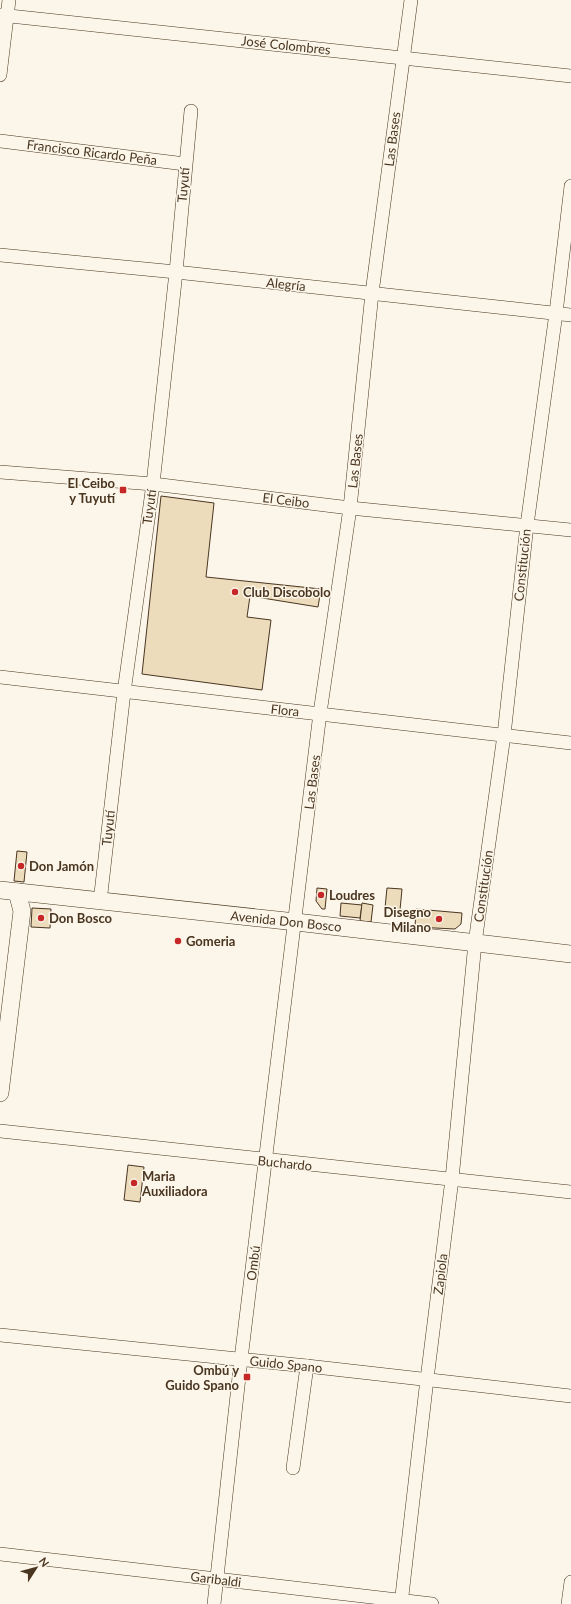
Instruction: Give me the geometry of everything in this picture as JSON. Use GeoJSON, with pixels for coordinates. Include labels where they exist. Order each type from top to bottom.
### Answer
{"type":"FeatureCollection","features":[{"type":"Feature","properties":{"kind":"main road","name":"Avenida Don Bosco"},"geometry":{"type":"LineString","coordinates":[[0,890],[571,954]]}},
{"type":"Feature","properties":{"kind":"main road"},"geometry":{"type":"LineString","coordinates":[[0,994],[10,910],[17,892]]}},
{"type":"Feature","properties":{"kind":"main road"},"geometry":{"type":"LineString","coordinates":[[0,1093],[22,911],[17,892]]}},
{"type":"Feature","properties":{"kind":"street"},"geometry":{"type":"LineString","coordinates":[[0,75],[3,16],[9,0]]}},
{"type":"Feature","properties":{"kind":"street","name":"Las Bases"},"geometry":{"type":"LineString","coordinates":[[296,922],[320,713],[350,508],[372,293],[411,0]]}},
{"type":"Feature","properties":{"kind":"street","name":"José Colombres"},"geometry":{"type":"LineString","coordinates":[[3,16],[403,57],[571,76]]}},
{"type":"Feature","properties":{"kind":"street","name":"Tuyutí"},"geometry":{"type":"LineString","coordinates":[[100,902],[124,692],[153,484],[176,272],[191,111]]}},
{"type":"Feature","properties":{"kind":"street","name":"Francisco Ricardo Peña"},"geometry":{"type":"LineString","coordinates":[[0,141],[185,164]]}},
{"type":"Feature","properties":{"kind":"street","name":"Constitución"},"geometry":{"type":"LineString","coordinates":[[475,943],[504,735],[527,525],[556,313],[571,186]]}},
{"type":"Feature","properties":{"kind":"street","name":"Alegría"},"geometry":{"type":"LineString","coordinates":[[0,255],[176,272],[571,315]]}},
{"type":"Feature","properties":{"kind":"street","name":"El Ceibo"},"geometry":{"type":"LineString","coordinates":[[0,472],[153,484],[350,508],[571,530]]}},
{"type":"Feature","properties":{"kind":"street","name":"Flora"},"geometry":{"type":"LineString","coordinates":[[0,677],[571,742]]}},
{"type":"Feature","properties":{"kind":"street","name":"Ombú"},"geometry":{"type":"LineString","coordinates":[[214,1604],[241,1359],[296,922]]}},
{"type":"Feature","properties":{"kind":"street","name":"Zapiola"},"geometry":{"type":"LineString","coordinates":[[401,1602],[452,1179],[475,943]]}},
{"type":"Feature","properties":{"kind":"street","name":"Buchardo"},"geometry":{"type":"LineString","coordinates":[[0,1131],[266,1161],[571,1192]]}},
{"type":"Feature","properties":{"kind":"street","name":"Guido Spano"},"geometry":{"type":"LineString","coordinates":[[0,1335],[307,1366],[571,1396]]}},
{"type":"Feature","properties":{"kind":"street"},"geometry":{"type":"LineString","coordinates":[[294,1468],[307,1366]]}},
{"type":"Feature","properties":{"kind":"street","name":"Garibaldi"},"geometry":{"type":"LineString","coordinates":[[0,1554],[401,1602],[432,1604]]}},
{"type":"Feature","properties":{"kind":"street"},"geometry":{"type":"LineString","coordinates":[[568,1604],[571,1582]]}},
{"type":"Feature","properties":{"kind":"building","name":"Club Discobolo"},"geometry":{"type":"Polygon","coordinates":[[[161,496],[214,503],[206,577],[321,589],[318,607],[250,596],[247,617],[271,620],[262,690],[142,674],[161,496]]]}},
{"type":"Feature","properties":{"kind":"building","name":"Don Jamón"},"geometry":{"type":"Polygon","coordinates":[[[17,851],[27,852],[24,882],[14,881],[17,851]]]}},
{"type":"Feature","properties":{"kind":"building","name":"Loudres"},"geometry":{"type":"Polygon","coordinates":[[[317,888],[327,889],[325,909],[322,909],[316,901],[317,888]]]}},
{"type":"Feature","properties":{"kind":"building"},"geometry":{"type":"Polygon","coordinates":[[[387,888],[402,889],[400,910],[385,908],[387,888]]]}},
{"type":"Feature","properties":{"kind":"building"},"geometry":{"type":"Polygon","coordinates":[[[341,903],[362,905],[360,918],[340,916],[341,903]]]}},
{"type":"Feature","properties":{"kind":"building"},"geometry":{"type":"Polygon","coordinates":[[[362,903],[373,905],[371,922],[360,921],[362,903]]]}},
{"type":"Feature","properties":{"kind":"building","name":"Don Bosco"},"geometry":{"type":"Polygon","coordinates":[[[32,908],[51,909],[50,928],[31,927],[32,908]]]}},
{"type":"Feature","properties":{"kind":"building","name":"Disegno Milano"},"geometry":{"type":"Polygon","coordinates":[[[416,909],[462,913],[461,924],[455,929],[415,927],[416,909]]]}},
{"type":"Feature","properties":{"kind":"building","name":"Maria Auxiliadora"},"geometry":{"type":"Polygon","coordinates":[[[128,1165],[144,1167],[140,1202],[124,1200],[128,1165]]]}},
{"type":"Feature","properties":{"kind":"place","name":"El Ceibo y Tuyutí"},"geometry":{"type":"Point","coordinates":[123,490]}},
{"type":"Feature","properties":{"kind":"place","name":"Club Discobolo"},"geometry":{"type":"Point","coordinates":[235,592]}},
{"type":"Feature","properties":{"kind":"place","name":"Don Jamón"},"geometry":{"type":"Point","coordinates":[21,866]}},
{"type":"Feature","properties":{"kind":"place","name":"Loudres"},"geometry":{"type":"Point","coordinates":[321,895]}},
{"type":"Feature","properties":{"kind":"place","name":"Don Bosco"},"geometry":{"type":"Point","coordinates":[41,918]}},
{"type":"Feature","properties":{"kind":"place","name":"Disegno Milano"},"geometry":{"type":"Point","coordinates":[439,919]}},
{"type":"Feature","properties":{"kind":"place","name":"Gomeria"},"geometry":{"type":"Point","coordinates":[178,941]}},
{"type":"Feature","properties":{"kind":"place","name":"Maria Auxiliadora"},"geometry":{"type":"Point","coordinates":[134,1183]}},
{"type":"Feature","properties":{"kind":"place","name":"Ombú y Guido Spano"},"geometry":{"type":"Point","coordinates":[247,1377]}}]}
